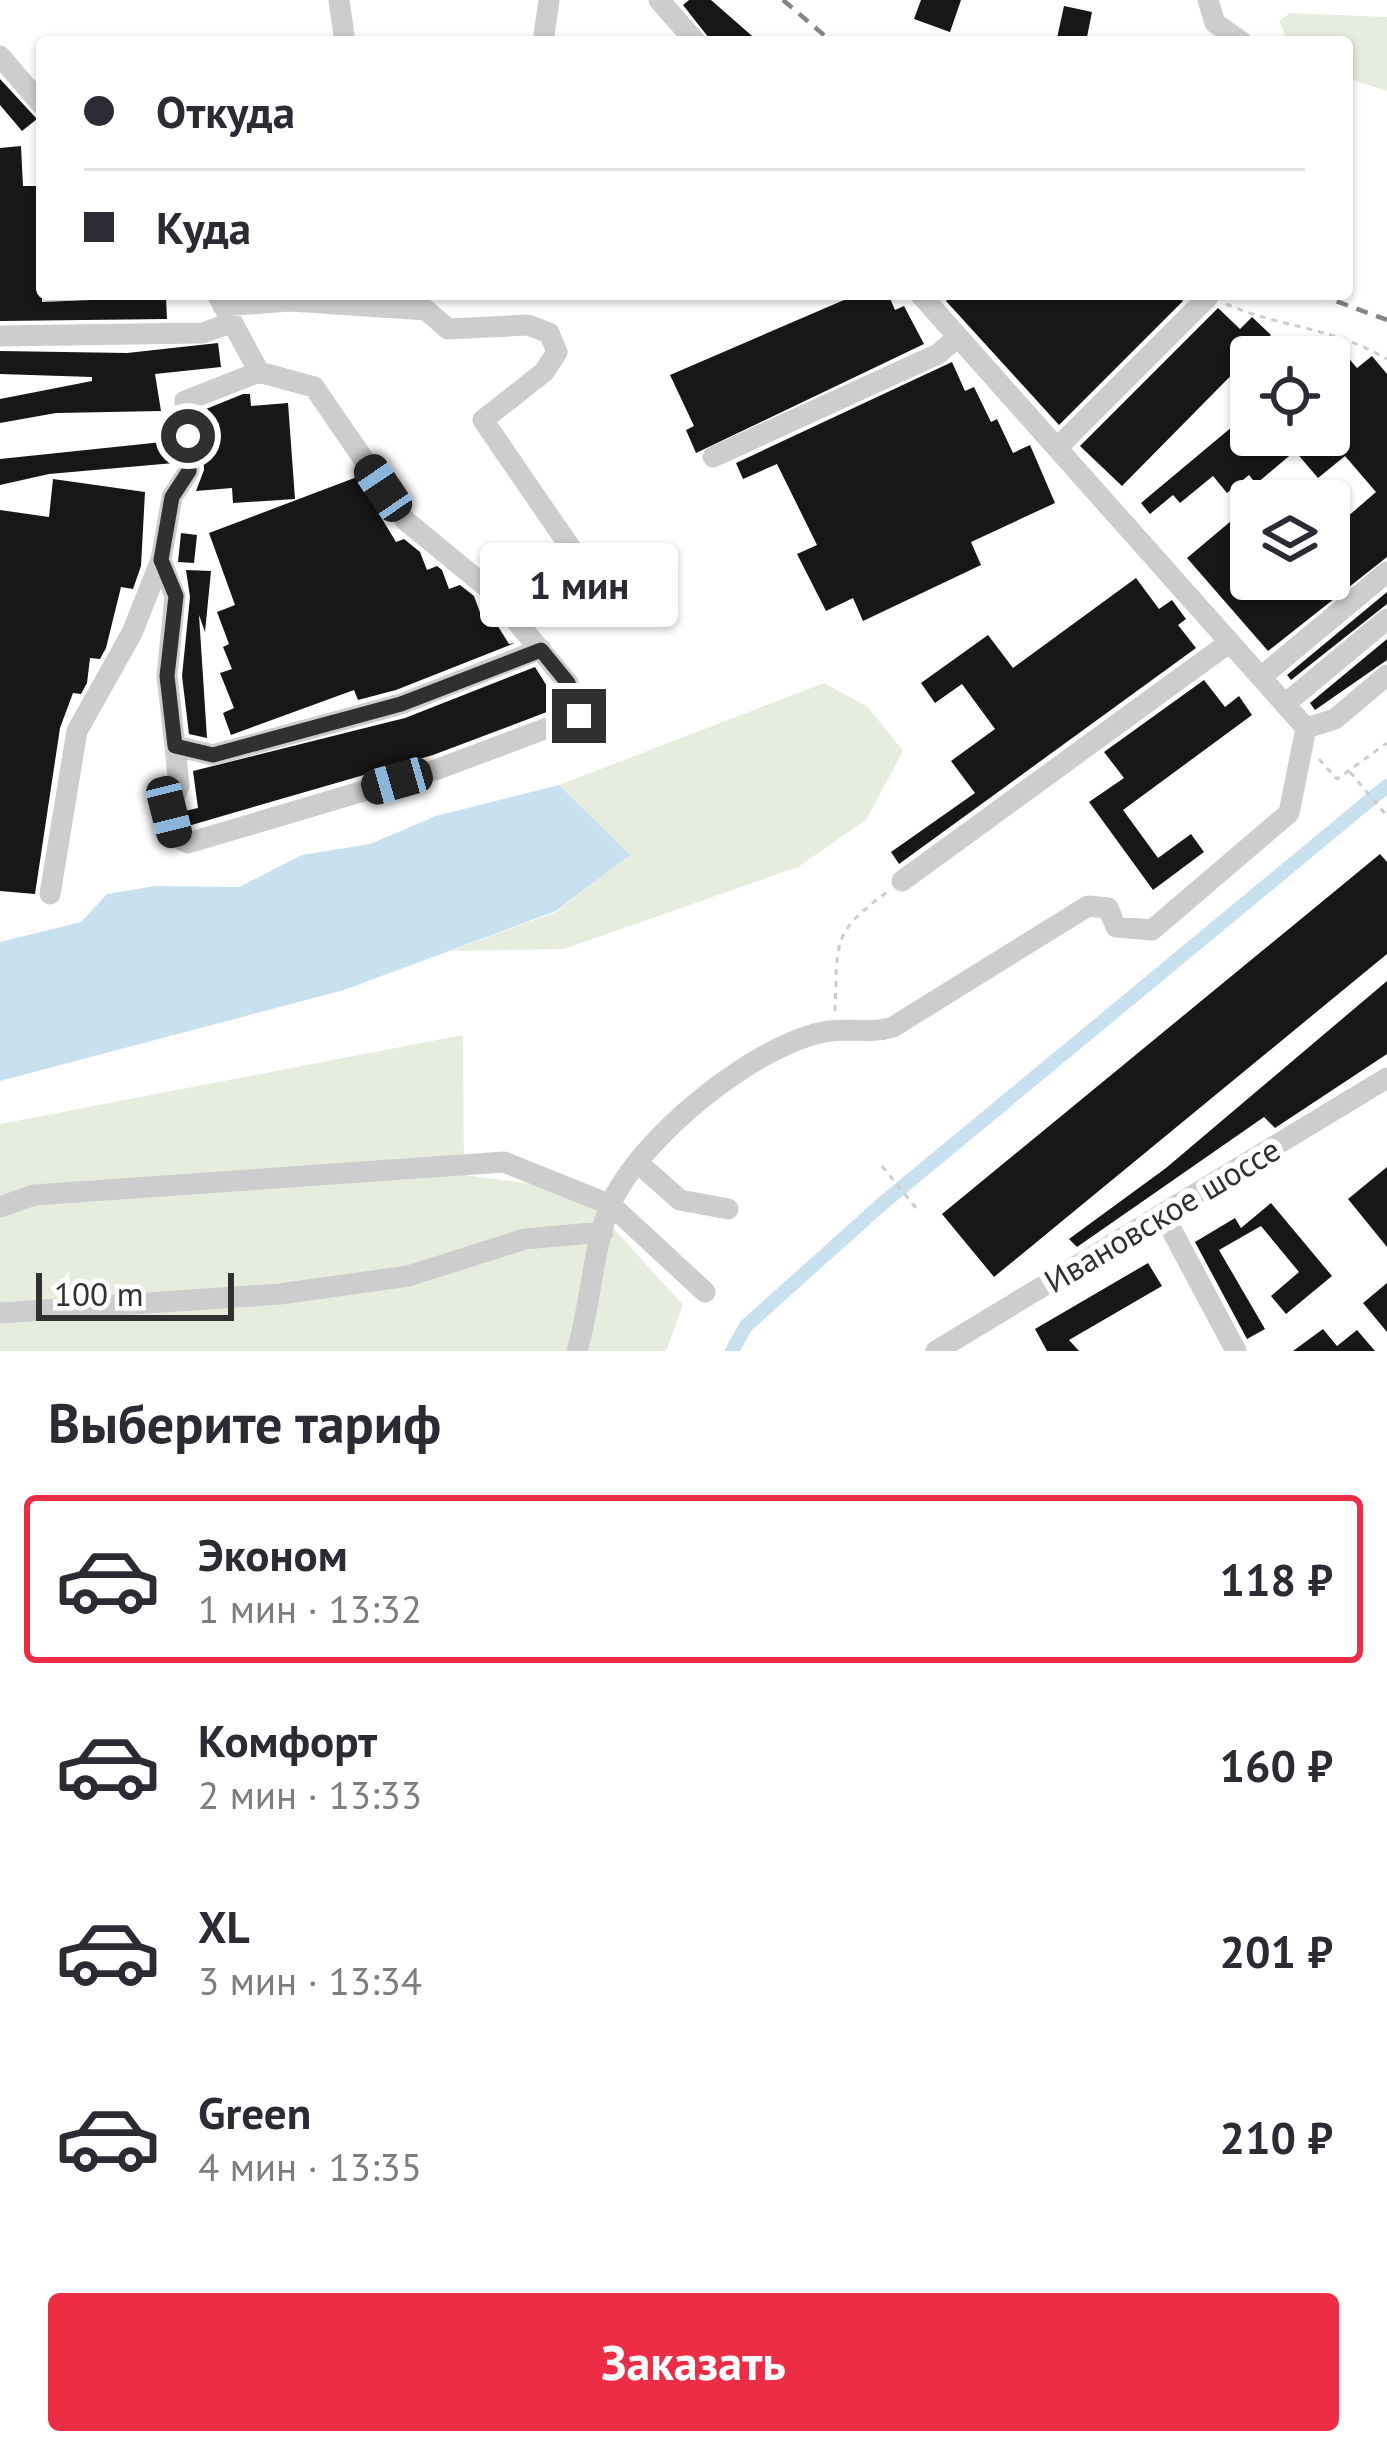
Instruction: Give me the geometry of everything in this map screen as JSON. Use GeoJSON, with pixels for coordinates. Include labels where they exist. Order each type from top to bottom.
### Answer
{"type":"FeatureCollection","features":[{"type":"Feature","properties":{"kind":"street"},"geometry":{"type":"LineString","coordinates":[[339,0],[344,36]]}},
{"type":"Feature","properties":{"kind":"street"},"geometry":{"type":"LineString","coordinates":[[658,0],[691,36]]}},
{"type":"Feature","properties":{"kind":"street"},"geometry":{"type":"LineString","coordinates":[[1208,0],[1210,33]]}},
{"type":"Feature","properties":{"kind":"street"},"geometry":{"type":"LineString","coordinates":[[543,36],[545,2]]}},
{"type":"Feature","properties":{"kind":"street"},"geometry":{"type":"LineString","coordinates":[[0,56],[36,98]]}},
{"type":"Feature","properties":{"kind":"street"},"geometry":{"type":"LineString","coordinates":[[925,300],[1306,728]]}},
{"type":"Feature","properties":{"kind":"street"},"geometry":{"type":"LineString","coordinates":[[1057,448],[1205,300]]}},
{"type":"Feature","properties":{"kind":"street"},"geometry":{"type":"LineString","coordinates":[[0,336],[203,333],[224,308],[291,302],[426,310],[448,329],[528,325],[549,333],[557,352],[544,372],[483,420],[605,598]]}},
{"type":"Feature","properties":{"kind":"street"},"geometry":{"type":"LineString","coordinates":[[224,308],[259,373]]}},
{"type":"Feature","properties":{"kind":"street"},"geometry":{"type":"LineString","coordinates":[[713,457],[938,354],[958,337]]}},
{"type":"Feature","properties":{"kind":"street"},"geometry":{"type":"LineString","coordinates":[[50,894],[76,731],[132,632],[161,560],[172,497],[189,471],[185,400],[259,373],[314,387],[406,521],[490,590],[568,683],[579,716],[438,769],[188,843],[175,837],[169,812],[179,786],[167,676],[176,596],[161,560]]}},
{"type":"Feature","properties":{"kind":"street"},"geometry":{"type":"LineString","coordinates":[[1261,677],[1387,572]]}},
{"type":"Feature","properties":{"kind":"street"},"geometry":{"type":"LineString","coordinates":[[1285,704],[1387,619]]}},
{"type":"Feature","properties":{"kind":"street"},"geometry":{"type":"LineString","coordinates":[[902,881],[1230,642]]}},
{"type":"Feature","properties":{"kind":"street"},"geometry":{"type":"LineString","coordinates":[[175,746],[213,755],[401,704],[541,650]]}},
{"type":"Feature","properties":{"kind":"street"},"geometry":{"type":"LineString","coordinates":[[1306,728],[1335,719],[1387,675]]}},
{"type":"Feature","properties":{"kind":"street"},"geometry":{"type":"LineString","coordinates":[[577,1351],[610,1204],[652,1142],[758,1059],[834,1031],[874,1033],[893,1027],[1088,906],[1108,908],[1116,927],[1152,929],[1289,813],[1306,728]]}},
{"type":"Feature","properties":{"kind":"street","name":"Ивановское шоссе"},"geometry":{"type":"LineString","coordinates":[[936,1351],[1387,1078]]}},
{"type":"Feature","properties":{"kind":"street"},"geometry":{"type":"LineString","coordinates":[[0,1207],[34,1195],[504,1162],[610,1204],[705,1292]]}},
{"type":"Feature","properties":{"kind":"street"},"geometry":{"type":"LineString","coordinates":[[638,1163],[680,1200],[728,1209]]}},
{"type":"Feature","properties":{"kind":"street"},"geometry":{"type":"LineString","coordinates":[[1163,1214],[1236,1351]]}},
{"type":"Feature","properties":{"kind":"street"},"geometry":{"type":"LineString","coordinates":[[0,1313],[280,1294],[408,1276],[525,1239],[603,1232]]}},
{"type":"Feature","properties":{"kind":"path"},"geometry":{"type":"LineString","coordinates":[[1215,300],[1251,315],[1343,334],[1387,358]]}},
{"type":"Feature","properties":{"kind":"path"},"geometry":{"type":"LineString","coordinates":[[1306,728],[1308,741],[1337,779],[1387,742]]}},
{"type":"Feature","properties":{"kind":"path"},"geometry":{"type":"LineString","coordinates":[[1348,771],[1387,816]]}},
{"type":"Feature","properties":{"kind":"path"},"geometry":{"type":"LineString","coordinates":[[834,1031],[836,941],[848,921],[902,881]]}},
{"type":"Feature","properties":{"kind":"path"},"geometry":{"type":"LineString","coordinates":[[882,1166],[916,1208]]}},
{"type":"Feature","properties":{"kind":"green space"},"geometry":{"type":"Polygon","coordinates":[[[1290,13],[1387,17],[1387,91],[1353,80],[1353,36],[1285,36],[1279,21],[1290,13]]]}},
{"type":"Feature","properties":{"kind":"green space"},"geometry":{"type":"Polygon","coordinates":[[[824,683],[868,707],[903,751],[866,820],[798,867],[564,949],[450,951],[556,912],[629,855],[559,785],[824,683]]]}},
{"type":"Feature","properties":{"kind":"green space"},"geometry":{"type":"Polygon","coordinates":[[[463,1035],[464,1175],[534,1184],[596,1209],[683,1305],[666,1351],[0,1351],[0,1124],[463,1035]]]}},
{"type":"Feature","properties":{"kind":"water"},"geometry":{"type":"Polygon","coordinates":[[[559,785],[630,855],[556,911],[344,990],[0,1081],[0,942],[81,922],[107,894],[155,886],[239,887],[302,855],[370,844],[436,816],[559,785]]]}},
{"type":"Feature","properties":{"kind":"building"},"geometry":{"type":"Polygon","coordinates":[[[689,0],[711,0],[752,36],[707,36],[683,5],[689,0]]]}},
{"type":"Feature","properties":{"kind":"building"},"geometry":{"type":"Polygon","coordinates":[[[921,0],[961,0],[950,32],[914,19],[921,0]]]}},
{"type":"Feature","properties":{"kind":"building"},"geometry":{"type":"Polygon","coordinates":[[[1064,6],[1092,12],[1087,36],[1057,36],[1064,6]]]}},
{"type":"Feature","properties":{"kind":"building"},"geometry":{"type":"Polygon","coordinates":[[[0,79],[36,120],[22,131],[0,105],[0,79]]]}},
{"type":"Feature","properties":{"kind":"building"},"geometry":{"type":"Polygon","coordinates":[[[21,146],[23,186],[36,186],[36,300],[166,300],[167,319],[0,321],[0,148],[21,146]]]}},
{"type":"Feature","properties":{"kind":"building"},"geometry":{"type":"Polygon","coordinates":[[[844,300],[891,300],[895,310],[904,306],[924,344],[696,453],[686,430],[694,426],[670,375],[844,300]]]}},
{"type":"Feature","properties":{"kind":"building"},"geometry":{"type":"Polygon","coordinates":[[[1182,300],[1183,301],[1059,425],[946,301],[1182,300]]]}},
{"type":"Feature","properties":{"kind":"building"},"geometry":{"type":"Polygon","coordinates":[[[1218,308],[1240,329],[1252,317],[1271,335],[1230,336],[1230,377],[1122,486],[1080,446],[1218,308]]]}},
{"type":"Feature","properties":{"kind":"building"},"geometry":{"type":"Polygon","coordinates":[[[218,343],[221,367],[155,374],[161,411],[56,413],[0,423],[0,399],[92,381],[92,377],[0,374],[0,351],[127,353],[218,343]]]}},
{"type":"Feature","properties":{"kind":"building"},"geometry":{"type":"Polygon","coordinates":[[[1372,356],[1387,374],[1387,557],[1350,586],[1350,515],[1376,492],[1345,456],[1350,456],[1350,360],[1357,368],[1372,356]]]}},
{"type":"Feature","properties":{"kind":"building"},"geometry":{"type":"Polygon","coordinates":[[[952,362],[965,391],[974,387],[991,422],[997,419],[1013,453],[1030,445],[1055,503],[971,542],[981,565],[863,621],[853,598],[826,611],[797,554],[817,545],[777,464],[743,479],[736,463],[952,362]]]}},
{"type":"Feature","properties":{"kind":"building"},"geometry":{"type":"Polygon","coordinates":[[[250,394],[251,406],[288,403],[295,499],[233,503],[232,488],[196,491],[204,470],[201,411],[250,394]]]}},
{"type":"Feature","properties":{"kind":"building"},"geometry":{"type":"Polygon","coordinates":[[[1230,429],[1230,456],[1289,456],[1261,480],[1249,475],[1230,480],[1227,493],[1213,476],[1180,503],[1173,495],[1150,514],[1141,503],[1230,429]]]}},
{"type":"Feature","properties":{"kind":"building"},"geometry":{"type":"Polygon","coordinates":[[[172,441],[174,463],[49,474],[0,485],[0,459],[172,441]]]}},
{"type":"Feature","properties":{"kind":"building"},"geometry":{"type":"Polygon","coordinates":[[[1299,456],[1345,456],[1318,478],[1299,456]]]}},
{"type":"Feature","properties":{"kind":"building"},"geometry":{"type":"Polygon","coordinates":[[[357,477],[396,542],[404,539],[420,552],[427,570],[437,566],[442,570],[449,589],[460,585],[474,596],[481,615],[489,612],[509,644],[515,643],[396,690],[358,700],[354,690],[231,735],[223,713],[234,708],[220,673],[232,669],[217,612],[235,605],[209,533],[357,477]]]}},
{"type":"Feature","properties":{"kind":"building"},"geometry":{"type":"Polygon","coordinates":[[[53,479],[145,492],[141,566],[133,589],[121,587],[106,648],[100,659],[90,658],[87,683],[81,694],[73,693],[60,728],[35,894],[0,891],[0,510],[49,517],[53,479]]]}},
{"type":"Feature","properties":{"kind":"building"},"geometry":{"type":"Polygon","coordinates":[[[1230,522],[1230,600],[1333,600],[1268,651],[1187,558],[1230,522]]]}},
{"type":"Feature","properties":{"kind":"building"},"geometry":{"type":"Polygon","coordinates":[[[181,533],[197,535],[194,563],[178,562],[181,533]]]}},
{"type":"Feature","properties":{"kind":"building"},"geometry":{"type":"Polygon","coordinates":[[[186,570],[211,571],[205,632],[199,615],[207,738],[189,734],[182,676],[190,597],[186,570]]]}},
{"type":"Feature","properties":{"kind":"building"},"geometry":{"type":"Polygon","coordinates":[[[1136,578],[1159,609],[1172,600],[1186,619],[1178,625],[1196,648],[899,864],[891,852],[975,793],[951,761],[995,729],[962,684],[935,703],[921,683],[988,635],[1013,668],[1136,578]]]}},
{"type":"Feature","properties":{"kind":"building"},"geometry":{"type":"Polygon","coordinates":[[[1387,592],[1387,604],[1291,680],[1287,675],[1387,592]]]}},
{"type":"Feature","properties":{"kind":"building"},"geometry":{"type":"Polygon","coordinates":[[[1387,639],[1387,660],[1315,710],[1310,703],[1387,639]]]}},
{"type":"Feature","properties":{"kind":"building"},"geometry":{"type":"Polygon","coordinates":[[[535,667],[560,707],[433,755],[188,826],[185,811],[198,808],[193,771],[405,718],[535,667]]]}},
{"type":"Feature","properties":{"kind":"building"},"geometry":{"type":"Polygon","coordinates":[[[1204,680],[1225,707],[1239,696],[1252,715],[1123,810],[1158,858],[1191,834],[1204,852],[1153,890],[1089,802],[1124,778],[1104,752],[1204,680]]]}},
{"type":"Feature","properties":{"kind":"building"},"geometry":{"type":"Polygon","coordinates":[[[1380,854],[1387,862],[1387,954],[994,1277],[942,1214],[1380,854]]]}},
{"type":"Feature","properties":{"kind":"building"},"geometry":{"type":"Polygon","coordinates":[[[1387,981],[1387,1054],[1275,1128],[1264,1117],[1077,1247],[1069,1239],[1166,1168],[1387,981]]]}},
{"type":"Feature","properties":{"kind":"building"},"geometry":{"type":"Polygon","coordinates":[[[1387,1167],[1387,1247],[1348,1199],[1387,1167]]]}},
{"type":"Feature","properties":{"kind":"building"},"geometry":{"type":"Polygon","coordinates":[[[1271,1203],[1332,1276],[1286,1314],[1271,1296],[1299,1272],[1261,1226],[1219,1250],[1265,1329],[1247,1339],[1195,1242],[1235,1218],[1241,1228],[1271,1203]]]}},
{"type":"Feature","properties":{"kind":"building"},"geometry":{"type":"Polygon","coordinates":[[[1148,1263],[1162,1286],[1069,1340],[1079,1351],[1047,1351],[1035,1329],[1148,1263]]]}},
{"type":"Feature","properties":{"kind":"building"},"geometry":{"type":"Polygon","coordinates":[[[1387,1283],[1387,1332],[1363,1303],[1387,1283]]]}},
{"type":"Feature","properties":{"kind":"building"},"geometry":{"type":"Polygon","coordinates":[[[1323,1329],[1337,1346],[1357,1330],[1375,1351],[1293,1351],[1323,1329]]]}},
{"type":"Feature","properties":{"kind":"waterway"},"geometry":{"type":"LineString","coordinates":[[732,1351],[746,1326],[883,1203],[1387,786]]}},
{"type":"Feature","properties":{"kind":"railway"},"geometry":{"type":"LineString","coordinates":[[783,0],[825,36]]}},
{"type":"Feature","properties":{"kind":"railway"},"geometry":{"type":"LineString","coordinates":[[1333,300],[1387,320]]}},
{"type":"Feature","properties":{"kind":"route"},"geometry":{"type":"LineString","coordinates":[[188,436],[189,471],[172,497],[161,560],[176,596],[167,676],[175,746],[213,755],[401,704],[541,650],[568,683],[579,716]]}}]}
